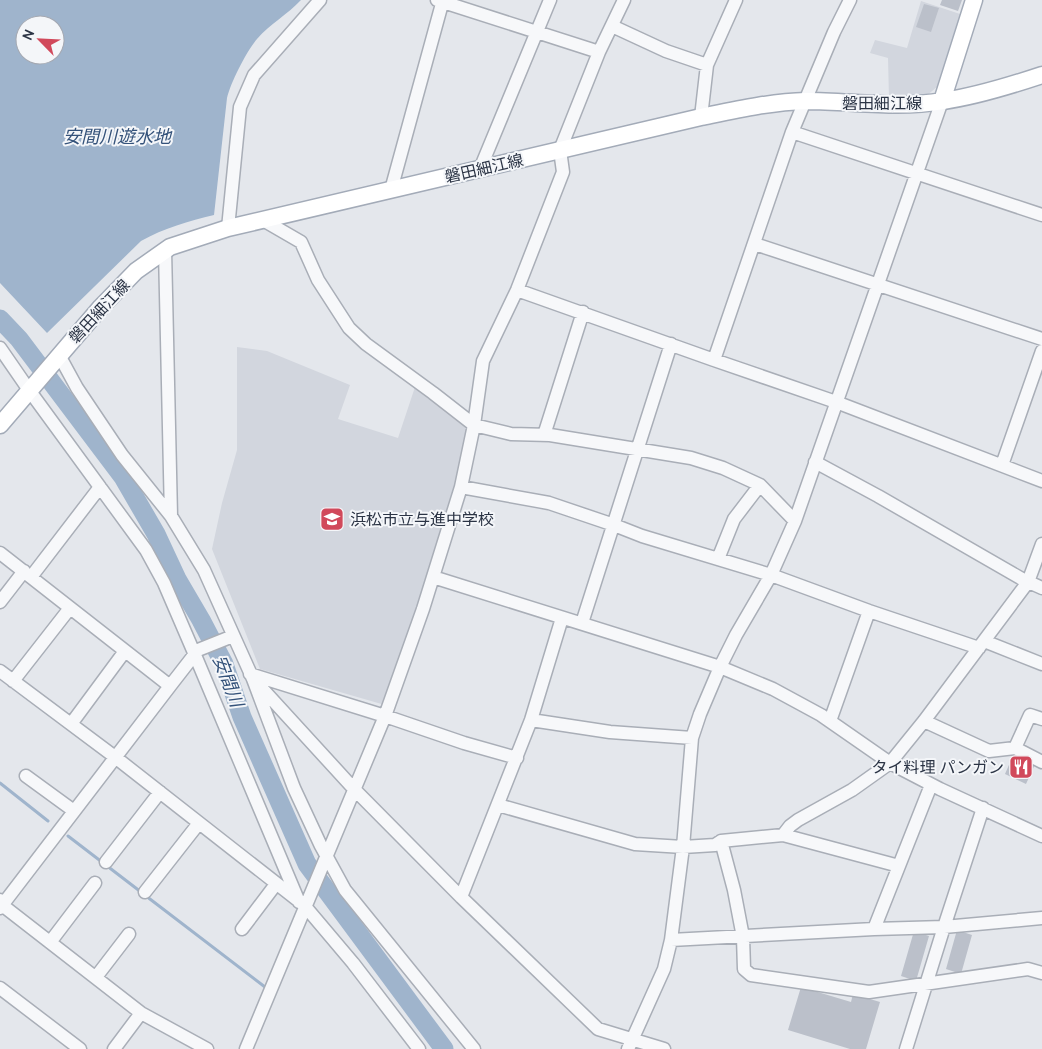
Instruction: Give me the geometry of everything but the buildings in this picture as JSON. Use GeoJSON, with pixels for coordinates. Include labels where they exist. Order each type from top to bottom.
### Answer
{"type":"FeatureCollection","features":[{"type":"Feature","properties":{"kind":"main road","name":"磐田細江線"},"geometry":{"type":"LineString","coordinates":[[0,425],[101,307],[136,271],[165,250],[182,242],[228,228],[701,117],[756,106],[806,101],[897,105],[942,102],[974,0]]}},
{"type":"Feature","properties":{"kind":"main road"},"geometry":{"type":"LineString","coordinates":[[942,102],[992,91],[1042,75]]}},
{"type":"Feature","properties":{"kind":"street"},"geometry":{"type":"LineString","coordinates":[[228,228],[240,107],[254,75],[320,0]]}},
{"type":"Feature","properties":{"kind":"street"},"geometry":{"type":"LineString","coordinates":[[480,169],[550,0]]}},
{"type":"Feature","properties":{"kind":"street"},"geometry":{"type":"LineString","coordinates":[[246,1049],[303,902],[324,858],[384,716],[433,578],[461,487],[474,425],[484,361],[517,290],[563,172],[560,150],[599,52],[624,0]]}},
{"type":"Feature","properties":{"kind":"street"},"geometry":{"type":"LineString","coordinates":[[701,117],[707,65],[736,0]]}},
{"type":"Feature","properties":{"kind":"street"},"geometry":{"type":"LineString","coordinates":[[714,360],[792,132],[834,32],[850,0]]}},
{"type":"Feature","properties":{"kind":"street"},"geometry":{"type":"LineString","coordinates":[[391,190],[441,1],[599,52]]}},
{"type":"Feature","properties":{"kind":"street"},"geometry":{"type":"LineString","coordinates":[[612,26],[666,51],[707,65]]}},
{"type":"Feature","properties":{"kind":"street"},"geometry":{"type":"LineString","coordinates":[[631,1044],[664,970],[671,940],[683,847],[692,738],[720,667],[736,635],[771,575],[795,521],[942,102]]}},
{"type":"Feature","properties":{"kind":"street"},"geometry":{"type":"LineString","coordinates":[[792,132],[1042,215]]}},
{"type":"Feature","properties":{"kind":"street"},"geometry":{"type":"LineString","coordinates":[[263,220],[301,242],[318,280],[349,328],[366,344],[474,425],[511,434],[544,435],[638,448],[691,458],[723,468],[760,485],[795,521]]}},
{"type":"Feature","properties":{"kind":"street"},"geometry":{"type":"LineString","coordinates":[[755,244],[877,286],[1042,339]]}},
{"type":"Feature","properties":{"kind":"street"},"geometry":{"type":"LineString","coordinates":[[165,250],[171,516]]}},
{"type":"Feature","properties":{"kind":"street"},"geometry":{"type":"LineString","coordinates":[[517,290],[836,402],[1042,481]]}},
{"type":"Feature","properties":{"kind":"street"},"geometry":{"type":"LineString","coordinates":[[544,435],[584,312]]}},
{"type":"Feature","properties":{"kind":"street"},"geometry":{"type":"LineString","coordinates":[[582,623],[671,344]]}},
{"type":"Feature","properties":{"kind":"street"},"geometry":{"type":"LineString","coordinates":[[0,348],[146,550],[164,583],[196,652],[303,902],[419,1049]]}},
{"type":"Feature","properties":{"kind":"street"},"geometry":{"type":"LineString","coordinates":[[1002,465],[1042,351]]}},
{"type":"Feature","properties":{"kind":"street"},"geometry":{"type":"LineString","coordinates":[[59,355],[77,388],[122,455],[171,516],[204,570],[230,637],[252,676],[294,788],[324,858],[345,890],[474,1049]]}},
{"type":"Feature","properties":{"kind":"street"},"geometry":{"type":"LineString","coordinates":[[815,462],[1028,582],[1042,588]]}},
{"type":"Feature","properties":{"kind":"street"},"geometry":{"type":"LineString","coordinates":[[718,559],[734,520],[760,485]]}},
{"type":"Feature","properties":{"kind":"street"},"geometry":{"type":"LineString","coordinates":[[0,602],[27,574],[100,486]]}},
{"type":"Feature","properties":{"kind":"street"},"geometry":{"type":"LineString","coordinates":[[461,487],[549,503],[642,536],[771,575],[869,611],[1042,664]]}},
{"type":"Feature","properties":{"kind":"street"},"geometry":{"type":"LineString","coordinates":[[783,835],[798,820],[852,790],[890,763],[982,645],[1028,582],[1042,544]]}},
{"type":"Feature","properties":{"kind":"street"},"geometry":{"type":"LineString","coordinates":[[0,553],[170,686]]}},
{"type":"Feature","properties":{"kind":"street"},"geometry":{"type":"LineString","coordinates":[[433,578],[720,667],[773,688],[830,721],[890,763],[931,785],[1042,836]]}},
{"type":"Feature","properties":{"kind":"street"},"geometry":{"type":"LineString","coordinates":[[13,681],[70,608]]}},
{"type":"Feature","properties":{"kind":"street"},"geometry":{"type":"LineString","coordinates":[[830,721],[869,611]]}},
{"type":"Feature","properties":{"kind":"street"},"geometry":{"type":"LineString","coordinates":[[461,897],[531,720],[562,618]]}},
{"type":"Feature","properties":{"kind":"street"},"geometry":{"type":"LineString","coordinates":[[207,1049],[141,1013],[51,941],[1,904],[196,652],[230,637]]}},
{"type":"Feature","properties":{"kind":"street"},"geometry":{"type":"LineString","coordinates":[[71,724],[125,651]]}},
{"type":"Feature","properties":{"kind":"street"},"geometry":{"type":"LineString","coordinates":[[0,671],[115,757],[276,884],[303,902]]}},
{"type":"Feature","properties":{"kind":"street"},"geometry":{"type":"LineString","coordinates":[[252,676],[517,758]]}},
{"type":"Feature","properties":{"kind":"street"},"geometry":{"type":"LineString","coordinates":[[252,676],[354,789],[461,897],[598,1029],[631,1044],[664,1049]]}},
{"type":"Feature","properties":{"kind":"street"},"geometry":{"type":"LineString","coordinates":[[1015,748],[1030,715],[1042,719]]}},
{"type":"Feature","properties":{"kind":"street"},"geometry":{"type":"LineString","coordinates":[[531,720],[610,732],[692,738]]}},
{"type":"Feature","properties":{"kind":"street"},"geometry":{"type":"LineString","coordinates":[[924,721],[989,751],[1015,748],[1042,762]]}},
{"type":"Feature","properties":{"kind":"street"},"geometry":{"type":"LineString","coordinates":[[26,776],[74,811]]}},
{"type":"Feature","properties":{"kind":"street"},"geometry":{"type":"LineString","coordinates":[[874,929],[931,785]]}},
{"type":"Feature","properties":{"kind":"street"},"geometry":{"type":"LineString","coordinates":[[106,862],[160,792]]}},
{"type":"Feature","properties":{"kind":"street"},"geometry":{"type":"LineString","coordinates":[[498,805],[635,844],[683,847],[715,845],[721,841],[783,835],[899,866]]}},
{"type":"Feature","properties":{"kind":"street"},"geometry":{"type":"LineString","coordinates":[[906,1049],[983,808]]}},
{"type":"Feature","properties":{"kind":"street"},"geometry":{"type":"LineString","coordinates":[[145,892],[199,823]]}},
{"type":"Feature","properties":{"kind":"street"},"geometry":{"type":"LineString","coordinates":[[721,841],[734,890],[743,937],[744,969],[751,975],[869,992],[1028,969],[1042,973]]}},
{"type":"Feature","properties":{"kind":"street"},"geometry":{"type":"LineString","coordinates":[[51,941],[95,883]]}},
{"type":"Feature","properties":{"kind":"street"},"geometry":{"type":"LineString","coordinates":[[242,929],[276,884]]}},
{"type":"Feature","properties":{"kind":"street"},"geometry":{"type":"LineString","coordinates":[[671,940],[944,927],[1042,918]]}},
{"type":"Feature","properties":{"kind":"street"},"geometry":{"type":"LineString","coordinates":[[96,977],[129,934]]}},
{"type":"Feature","properties":{"kind":"street"},"geometry":{"type":"LineString","coordinates":[[0,988],[80,1049]]}},
{"type":"Feature","properties":{"kind":"street"},"geometry":{"type":"LineString","coordinates":[[114,1049],[141,1013]]}},
{"type":"Feature","properties":{"kind":"shaded area"},"geometry":{"type":"Polygon","coordinates":[[[921,1],[960,14],[937,87],[926,96],[889,98],[888,58],[870,53],[875,40],[907,48],[921,1]]]}},
{"type":"Feature","properties":{"kind":"shaded area","name":"浜松市立与進中学校"},"geometry":{"type":"Polygon","coordinates":[[[237,347],[267,351],[350,385],[338,419],[398,438],[416,384],[474,429],[385,705],[260,669],[212,549],[222,503],[237,450],[237,347]]]}},
{"type":"Feature","properties":{"kind":"water","name":"安間川遊水地"},"geometry":{"type":"Polygon","coordinates":[[[0,0],[301,0],[257,39],[244,59],[232,84],[227,98],[214,215],[177,225],[141,241],[47,333],[0,283],[0,0]]]}},
{"type":"Feature","properties":{"kind":"waterway","name":"安間川"},"geometry":{"type":"LineString","coordinates":[[0,319],[19,339],[123,477],[156,534],[177,579],[224,664],[242,717],[307,864],[444,1049]]}},
{"type":"Feature","properties":{"kind":"waterway"},"geometry":{"type":"LineString","coordinates":[[0,783],[48,821]]}},
{"type":"Feature","properties":{"kind":"waterway"},"geometry":{"type":"LineString","coordinates":[[68,836],[141,892]]}},
{"type":"Feature","properties":{"kind":"waterway"},"geometry":{"type":"LineString","coordinates":[[146,896],[265,987]]}},
{"type":"Feature","properties":{"kind":"place","name":"浜松市立与進中学校"},"geometry":{"type":"Point","coordinates":[332,519]}},
{"type":"Feature","properties":{"kind":"place","name":"タイ料理 パンガン"},"geometry":{"type":"Point","coordinates":[1021,767]}}]}
